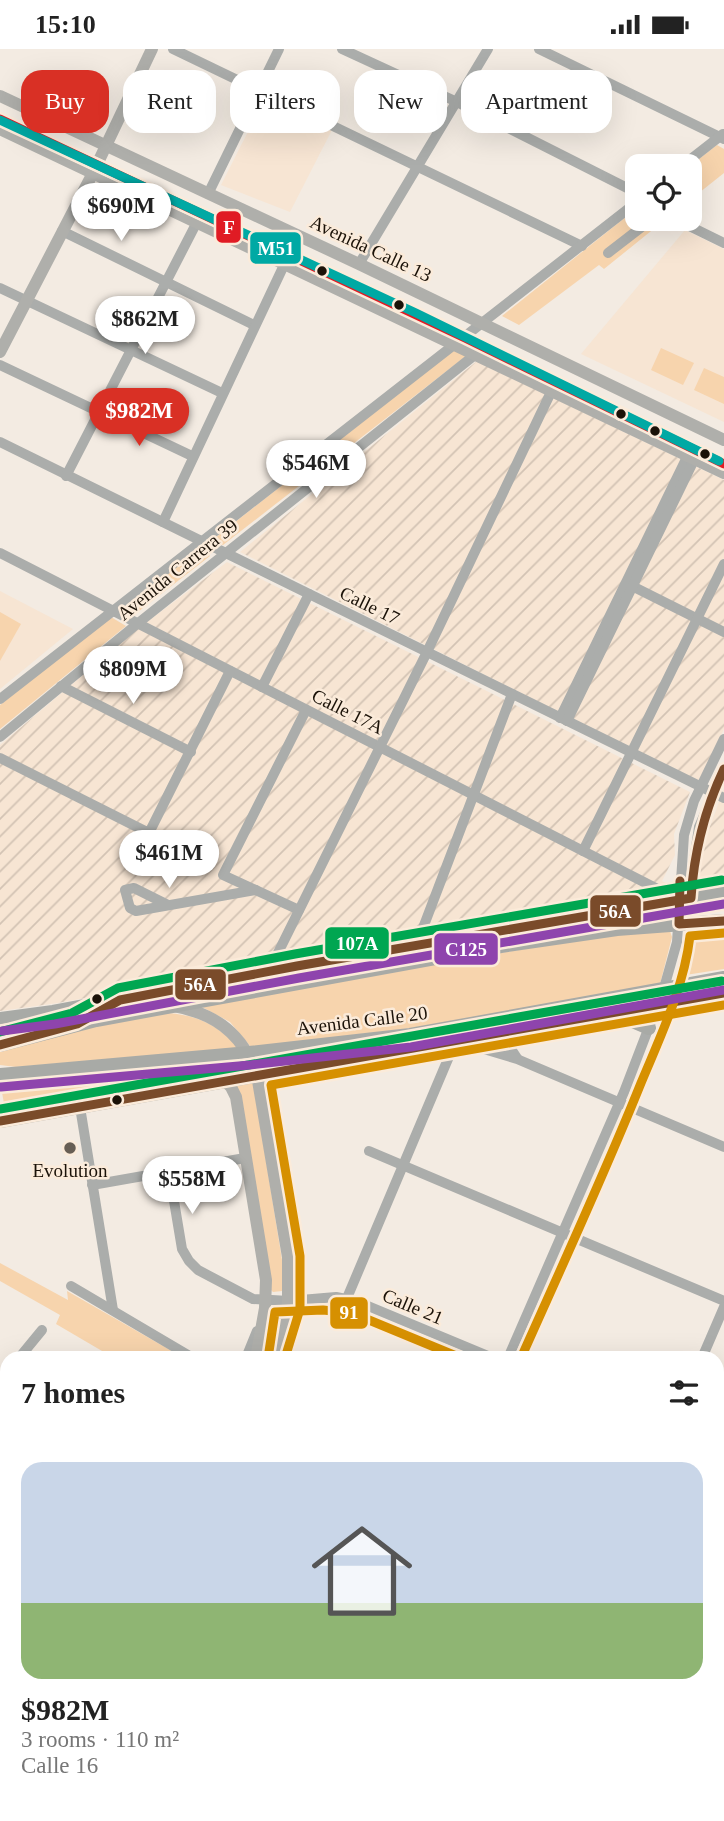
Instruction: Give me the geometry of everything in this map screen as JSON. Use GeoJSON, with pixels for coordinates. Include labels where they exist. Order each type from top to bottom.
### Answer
{"type":"FeatureCollection","features":[{"type":"Feature","properties":{"kind":"highway"},"geometry":{"type":"LineString","coordinates":[[0,1019],[724,892]]}},
{"type":"Feature","properties":{"kind":"highway"},"geometry":{"type":"LineString","coordinates":[[0,1045],[77,1024],[501,946],[679,922],[724,921]]}},
{"type":"Feature","properties":{"kind":"highway"},"geometry":{"type":"LineString","coordinates":[[501,946],[510,930]]}},
{"type":"Feature","properties":{"kind":"highway","name":"Avenida Calle 20"},"geometry":{"type":"LineString","coordinates":[[0,1120],[316,1065],[724,978]]}},
{"type":"Feature","properties":{"kind":"highway"},"geometry":{"type":"LineString","coordinates":[[209,982],[225,997]]}},
{"type":"Feature","properties":{"kind":"highway"},"geometry":{"type":"LineString","coordinates":[[672,987],[696,998]]}},
{"type":"Feature","properties":{"kind":"highway","name":"Avenida Calle 20"},"geometry":{"type":"LineString","coordinates":[[0,1075],[312,1045],[514,1030],[724,993]]}},
{"type":"Feature","properties":{"kind":"highway"},"geometry":{"type":"LineString","coordinates":[[77,1024],[120,1000]]}},
{"type":"Feature","properties":{"kind":"highway"},"geometry":{"type":"LineString","coordinates":[[613,1013],[649,1028]]}},
{"type":"Feature","properties":{"kind":"highway"},"geometry":{"type":"LineString","coordinates":[[312,1045],[316,1065]]}},
{"type":"Feature","properties":{"kind":"highway"},"geometry":{"type":"LineString","coordinates":[[128,1064],[154,1070],[187,1088]]}},
{"type":"Feature","properties":{"kind":"main road"},"geometry":{"type":"LineString","coordinates":[[0,352],[93,173],[152,49]]}},
{"type":"Feature","properties":{"kind":"main road","name":"Avenida Calle 13"},"geometry":{"type":"LineString","coordinates":[[0,96],[484,323],[724,440]]}},
{"type":"Feature","properties":{"kind":"main road"},"geometry":{"type":"LineString","coordinates":[[0,128],[724,473]]}},
{"type":"Feature","properties":{"kind":"main road"},"geometry":{"type":"LineString","coordinates":[[120,1000],[173,1006],[201,1013],[215,1019],[236,1036],[249,1053],[257,1075],[287,1244],[289,1301],[275,1351]]}},
{"type":"Feature","properties":{"kind":"main road"},"geometry":{"type":"LineString","coordinates":[[225,1081],[236,1097],[262,1249],[265,1304],[257,1351]]}},
{"type":"Feature","properties":{"kind":"street"},"geometry":{"type":"LineString","coordinates":[[173,49],[230,76]]}},
{"type":"Feature","properties":{"kind":"street"},"geometry":{"type":"LineString","coordinates":[[269,70],[279,49]]}},
{"type":"Feature","properties":{"kind":"street"},"geometry":{"type":"LineString","coordinates":[[342,49],[457,101],[625,187]]}},
{"type":"Feature","properties":{"kind":"street"},"geometry":{"type":"LineString","coordinates":[[359,264],[488,49]]}},
{"type":"Feature","properties":{"kind":"street"},"geometry":{"type":"LineString","coordinates":[[539,49],[723,136],[698,154]]}},
{"type":"Feature","properties":{"kind":"street"},"geometry":{"type":"LineString","coordinates":[[340,129],[582,246]]}},
{"type":"Feature","properties":{"kind":"street"},"geometry":{"type":"LineString","coordinates":[[208,194],[238,133]]}},
{"type":"Feature","properties":{"kind":"street","name":"Avenida Carrera 39"},"geometry":{"type":"LineString","coordinates":[[0,699],[625,212]]}},
{"type":"Feature","properties":{"kind":"street"},"geometry":{"type":"LineString","coordinates":[[66,476],[197,222]]}},
{"type":"Feature","properties":{"kind":"street"},"geometry":{"type":"LineString","coordinates":[[62,231],[254,325]]}},
{"type":"Feature","properties":{"kind":"street"},"geometry":{"type":"LineString","coordinates":[[608,253],[636,231]]}},
{"type":"Feature","properties":{"kind":"street"},"geometry":{"type":"LineString","coordinates":[[700,231],[724,243]]}},
{"type":"Feature","properties":{"kind":"street"},"geometry":{"type":"LineString","coordinates":[[163,522],[285,263]]}},
{"type":"Feature","properties":{"kind":"street"},"geometry":{"type":"LineString","coordinates":[[0,288],[222,393]]}},
{"type":"Feature","properties":{"kind":"street","name":"Avenida Carrera 39"},"geometry":{"type":"LineString","coordinates":[[0,737],[225,553],[476,354]]}},
{"type":"Feature","properties":{"kind":"street"},"geometry":{"type":"LineString","coordinates":[[0,365],[192,456]]}},
{"type":"Feature","properties":{"kind":"street"},"geometry":{"type":"LineString","coordinates":[[269,971],[427,652],[552,390]]}},
{"type":"Feature","properties":{"kind":"street","name":"Calle 17"},"geometry":{"type":"LineString","coordinates":[[0,442],[724,798]]}},
{"type":"Feature","properties":{"kind":"street"},"geometry":{"type":"LineString","coordinates":[[563,719],[691,457]]}},
{"type":"Feature","properties":{"kind":"street","name":"Calle 17A"},"geometry":{"type":"LineString","coordinates":[[0,553],[583,851],[685,899]]}},
{"type":"Feature","properties":{"kind":"street"},"geometry":{"type":"LineString","coordinates":[[583,851],[724,564]]}},
{"type":"Feature","properties":{"kind":"street"},"geometry":{"type":"LineString","coordinates":[[630,585],[724,632]]}},
{"type":"Feature","properties":{"kind":"street"},"geometry":{"type":"LineString","coordinates":[[262,687],[309,594]]}},
{"type":"Feature","properties":{"kind":"street"},"geometry":{"type":"LineString","coordinates":[[0,758],[149,832],[230,671]]}},
{"type":"Feature","properties":{"kind":"street"},"geometry":{"type":"LineString","coordinates":[[61,687],[191,752]]}},
{"type":"Feature","properties":{"kind":"street"},"geometry":{"type":"LineString","coordinates":[[410,962],[512,694]]}},
{"type":"Feature","properties":{"kind":"street"},"geometry":{"type":"LineString","coordinates":[[299,910],[223,874],[306,710]]}},
{"type":"Feature","properties":{"kind":"street"},"geometry":{"type":"LineString","coordinates":[[685,899],[684,835],[701,787],[724,739]]}},
{"type":"Feature","properties":{"kind":"street"},"geometry":{"type":"LineString","coordinates":[[511,1351],[620,1102],[659,1005],[672,987],[679,922],[697,837],[724,769]]}},
{"type":"Feature","properties":{"kind":"street"},"geometry":{"type":"LineString","coordinates":[[168,905],[256,890]]}},
{"type":"Feature","properties":{"kind":"street"},"geometry":{"type":"LineString","coordinates":[[514,1030],[509,1046],[517,1059]]}},
{"type":"Feature","properties":{"kind":"street"},"geometry":{"type":"LineString","coordinates":[[347,1299],[455,1034],[724,1147]]}},
{"type":"Feature","properties":{"kind":"street"},"geometry":{"type":"LineString","coordinates":[[80,1107],[113,1310]]}},
{"type":"Feature","properties":{"kind":"street"},"geometry":{"type":"LineString","coordinates":[[369,1151],[724,1301]]}},
{"type":"Feature","properties":{"kind":"street"},"geometry":{"type":"LineString","coordinates":[[92,1185],[245,1158]]}},
{"type":"Feature","properties":{"kind":"street","name":"Calle 21"},"geometry":{"type":"LineString","coordinates":[[169,1171],[182,1249],[198,1270],[265,1304],[347,1299],[476,1351]]}},
{"type":"Feature","properties":{"kind":"street"},"geometry":{"type":"LineString","coordinates":[[71,1286],[182,1351]]}},
{"type":"Feature","properties":{"kind":"street"},"geometry":{"type":"LineString","coordinates":[[248,1351],[265,1304]]}},
{"type":"Feature","properties":{"kind":"street"},"geometry":{"type":"LineString","coordinates":[[705,1351],[724,1307]]}},
{"type":"Feature","properties":{"kind":"street"},"geometry":{"type":"LineString","coordinates":[[25,1351],[42,1330]]}},
{"type":"Feature","properties":{"kind":"shaded area"},"geometry":{"type":"Polygon","coordinates":[[[247,133],[330,133],[290,212],[221,185],[247,133]]]}},
{"type":"Feature","properties":{"kind":"shaded area"},"geometry":{"type":"Polygon","coordinates":[[[684,231],[724,249],[724,422],[581,354],[684,231]]]}},
{"type":"Feature","properties":{"kind":"shaded area"},"geometry":{"type":"Polygon","coordinates":[[[477,361],[724,480],[724,729],[698,782],[240,552],[477,361]]]}},
{"type":"Feature","properties":{"kind":"shaded area"},"geometry":{"type":"Polygon","coordinates":[[[227,562],[690,792],[674,834],[675,855],[662,881],[672,886],[652,901],[0,1011],[0,745],[135,631],[227,562]]]}},
{"type":"Feature","properties":{"kind":"shaded area"},"geometry":{"type":"Polygon","coordinates":[[[0,591],[73,629],[0,689],[0,591]]]}},
{"type":"Feature","properties":{"kind":"shaded area"},"geometry":{"type":"Polygon","coordinates":[[[724,788],[724,882],[696,886],[702,848],[724,788]]]}},
{"type":"Feature","properties":{"kind":"green space"},"geometry":{"type":"Polygon","coordinates":[[[717,145],[724,149],[724,173],[702,190],[702,157],[717,145]]]}},
{"type":"Feature","properties":{"kind":"green space"},"geometry":{"type":"Polygon","coordinates":[[[625,218],[625,231],[651,231],[604,269],[599,265],[519,325],[502,316],[625,218]]]}},
{"type":"Feature","properties":{"kind":"green space"},"geometry":{"type":"Polygon","coordinates":[[[661,348],[694,363],[683,385],[651,370],[661,348]]]}},
{"type":"Feature","properties":{"kind":"green space"},"geometry":{"type":"Polygon","coordinates":[[[454,350],[466,356],[223,545],[211,541],[454,350]]]}},
{"type":"Feature","properties":{"kind":"green space"},"geometry":{"type":"Polygon","coordinates":[[[704,368],[724,377],[724,404],[694,390],[704,368]]]}},
{"type":"Feature","properties":{"kind":"green space"},"geometry":{"type":"Polygon","coordinates":[[[201,548],[210,556],[134,615],[122,610],[201,548]]]}},
{"type":"Feature","properties":{"kind":"green space"},"geometry":{"type":"Polygon","coordinates":[[[0,612],[21,624],[0,661],[0,612]]]}},
{"type":"Feature","properties":{"kind":"green space"},"geometry":{"type":"Polygon","coordinates":[[[111,617],[126,626],[0,729],[0,705],[111,617]]]}},
{"type":"Feature","properties":{"kind":"green space"},"geometry":{"type":"Polygon","coordinates":[[[724,924],[724,969],[679,976],[689,927],[724,924]]]}},
{"type":"Feature","properties":{"kind":"green space"},"geometry":{"type":"Polygon","coordinates":[[[670,931],[672,937],[660,984],[445,1024],[251,1047],[230,1022],[202,1007],[351,978],[607,935],[670,931]]]}},
{"type":"Feature","properties":{"kind":"green space"},"geometry":{"type":"Polygon","coordinates":[[[168,1013],[207,1023],[240,1048],[16,1067],[0,1065],[0,1051],[77,1030],[168,1013]]]}},
{"type":"Feature","properties":{"kind":"green space"},"geometry":{"type":"Polygon","coordinates":[[[246,1059],[251,1074],[190,1083],[165,1070],[209,1066],[217,1061],[246,1059]]]}},
{"type":"Feature","properties":{"kind":"green space"},"geometry":{"type":"Polygon","coordinates":[[[145,1070],[172,1088],[6,1115],[0,1081],[145,1070]]]}},
{"type":"Feature","properties":{"kind":"green space"},"geometry":{"type":"Polygon","coordinates":[[[253,1080],[283,1266],[282,1291],[271,1290],[233,1084],[253,1080]]]}},
{"type":"Feature","properties":{"kind":"green space"},"geometry":{"type":"Polygon","coordinates":[[[0,1263],[68,1300],[67,1291],[172,1351],[102,1351],[56,1324],[60,1315],[0,1281],[0,1263]]]}},
{"type":"Feature","properties":{"kind":"transit line","name":"F"},"geometry":{"type":"LineString","coordinates":[[0,119],[465,338],[724,464]]}},
{"type":"Feature","properties":{"kind":"transit line","name":"M51"},"geometry":{"type":"LineString","coordinates":[[0,120],[416,313],[719,461]]}},
{"type":"Feature","properties":{"kind":"transit line","name":"56A"},"geometry":{"type":"LineString","coordinates":[[0,1045],[77,1024],[120,1000],[297,966],[691,898],[701,832],[724,769]]}},
{"type":"Feature","properties":{"kind":"transit line","name":"107A"},"geometry":{"type":"LineString","coordinates":[[0,1032],[72,1013],[118,988],[295,954],[722,880]]}},
{"type":"Feature","properties":{"kind":"transit line","name":"56A"},"geometry":{"type":"LineString","coordinates":[[680,881],[679,924],[724,921]]}},
{"type":"Feature","properties":{"kind":"transit line","name":"C125"},"geometry":{"type":"LineString","coordinates":[[2,1031],[55,1024],[299,978],[724,904]]}},
{"type":"Feature","properties":{"kind":"transit line","name":"91"},"geometry":{"type":"LineString","coordinates":[[524,1351],[664,1029],[683,974],[690,936],[724,933]]}},
{"type":"Feature","properties":{"kind":"transit line","name":"107A"},"geometry":{"type":"LineString","coordinates":[[0,1109],[722,981]]}},
{"type":"Feature","properties":{"kind":"transit line","name":"C125"},"geometry":{"type":"LineString","coordinates":[[1,1087],[250,1065],[411,1047],[724,990]]}},
{"type":"Feature","properties":{"kind":"transit line","name":"56A"},"geometry":{"type":"LineString","coordinates":[[0,1121],[724,993]]}},
{"type":"Feature","properties":{"kind":"transit line","name":"91"},"geometry":{"type":"LineString","coordinates":[[287,1351],[300,1309],[300,1256],[271,1085],[724,1005]]}},
{"type":"Feature","properties":{"kind":"transit line","name":"91"},"geometry":{"type":"LineString","coordinates":[[269,1351],[275,1312],[323,1310],[352,1313],[444,1351]]}},
{"type":"Feature","properties":{"kind":"place","name":"Evolution"},"geometry":{"type":"Point","coordinates":[70,1148]}}]}
